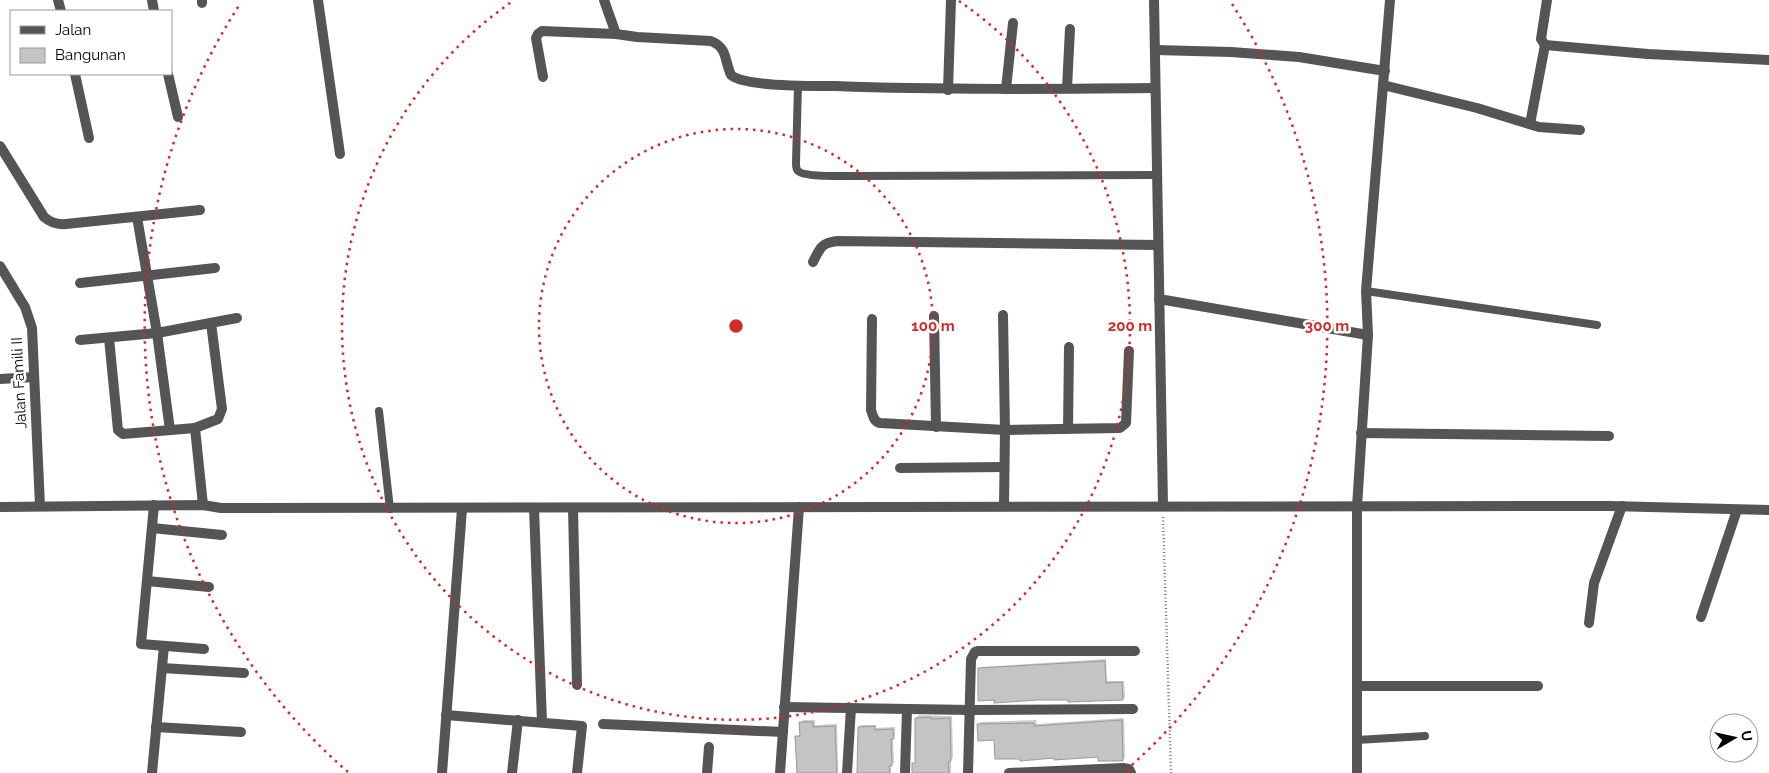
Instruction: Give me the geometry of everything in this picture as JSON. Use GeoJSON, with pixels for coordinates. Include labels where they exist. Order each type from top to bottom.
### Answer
{"type":"FeatureCollection","features":[{"type":"Feature","properties":{"kind":"street"},"geometry":{"type":"LineString","coordinates":[[318,0],[340,154]]}},
{"type":"Feature","properties":{"kind":"street"},"geometry":{"type":"LineString","coordinates":[[604,0],[616,34]]}},
{"type":"Feature","properties":{"kind":"street"},"geometry":{"type":"LineString","coordinates":[[948,90],[951,0]]}},
{"type":"Feature","properties":{"kind":"street"},"geometry":{"type":"LineString","coordinates":[[1154,0],[1155,50],[1152,88],[1155,244],[1159,299],[1159,506]]}},
{"type":"Feature","properties":{"kind":"street"},"geometry":{"type":"LineString","coordinates":[[1357,773],[1353,507],[1361,434],[1360,334],[1366,291],[1383,86],[1380,69],[1390,0]]}},
{"type":"Feature","properties":{"kind":"street"},"geometry":{"type":"LineString","coordinates":[[1530,124],[1545,45],[1541,39],[1547,0]]}},
{"type":"Feature","properties":{"kind":"street"},"geometry":{"type":"LineString","coordinates":[[1006,89],[1013,23]]}},
{"type":"Feature","properties":{"kind":"street"},"geometry":{"type":"LineString","coordinates":[[1067,88],[1070,30]]}},
{"type":"Feature","properties":{"kind":"street"},"geometry":{"type":"LineString","coordinates":[[543,77],[536,38],[542,31],[710,41],[722,48],[729,70],[735,78],[745,81],[798,85],[948,90],[1152,88]]}},
{"type":"Feature","properties":{"kind":"street"},"geometry":{"type":"LineString","coordinates":[[1545,45],[1648,54],[1769,60]]}},
{"type":"Feature","properties":{"kind":"street"},"geometry":{"type":"LineString","coordinates":[[1155,50],[1266,54],[1380,69]]}},
{"type":"Feature","properties":{"kind":"street"},"geometry":{"type":"LineString","coordinates":[[75,75],[89,138]]}},
{"type":"Feature","properties":{"kind":"street"},"geometry":{"type":"LineString","coordinates":[[168,75],[178,117]]}},
{"type":"Feature","properties":{"kind":"street"},"geometry":{"type":"LineString","coordinates":[[1383,86],[1477,108],[1530,124],[1558,129],[1580,130]]}},
{"type":"Feature","properties":{"kind":"street"},"geometry":{"type":"LineString","coordinates":[[0,146],[44,217],[58,225],[200,210]]}},
{"type":"Feature","properties":{"kind":"street"},"geometry":{"type":"LineString","coordinates":[[137,217],[157,333],[170,430]]}},
{"type":"Feature","properties":{"kind":"street"},"geometry":{"type":"LineString","coordinates":[[813,262],[820,247],[827,242],[837,241],[960,244],[1155,244]]}},
{"type":"Feature","properties":{"kind":"street","name":"Jalan Famili II"},"geometry":{"type":"LineString","coordinates":[[0,266],[26,307],[32,328],[40,506]]}},
{"type":"Feature","properties":{"kind":"street"},"geometry":{"type":"LineString","coordinates":[[80,283],[215,268]]}},
{"type":"Feature","properties":{"kind":"street"},"geometry":{"type":"LineString","coordinates":[[1159,299],[1360,334]]}},
{"type":"Feature","properties":{"kind":"street"},"geometry":{"type":"LineString","coordinates":[[1003,315],[1004,506]]}},
{"type":"Feature","properties":{"kind":"street"},"geometry":{"type":"LineString","coordinates":[[934,316],[936,427]]}},
{"type":"Feature","properties":{"kind":"street"},"geometry":{"type":"LineString","coordinates":[[80,340],[157,333],[237,318]]}},
{"type":"Feature","properties":{"kind":"street"},"geometry":{"type":"LineString","coordinates":[[872,319],[871,410],[874,419],[880,424],[1005,430],[1120,428],[1126,423],[1129,350]]}},
{"type":"Feature","properties":{"kind":"street"},"geometry":{"type":"LineString","coordinates":[[109,338],[118,430],[123,434],[195,428],[218,419],[222,409],[211,323]]}},
{"type":"Feature","properties":{"kind":"street"},"geometry":{"type":"LineString","coordinates":[[1068,429],[1069,347]]}},
{"type":"Feature","properties":{"kind":"street"},"geometry":{"type":"LineString","coordinates":[[0,379],[34,377]]}},
{"type":"Feature","properties":{"kind":"street"},"geometry":{"type":"LineString","coordinates":[[195,428],[203,505]]}},
{"type":"Feature","properties":{"kind":"street"},"geometry":{"type":"LineString","coordinates":[[1361,434],[1609,436]]}},
{"type":"Feature","properties":{"kind":"street"},"geometry":{"type":"LineString","coordinates":[[900,468],[1004,466]]}},
{"type":"Feature","properties":{"kind":"street"},"geometry":{"type":"LineString","coordinates":[[0,507],[203,505],[221,508],[462,509],[1004,506],[1622,506],[1769,510]]}},
{"type":"Feature","properties":{"kind":"street"},"geometry":{"type":"LineString","coordinates":[[154,506],[141,644],[204,649]]}},
{"type":"Feature","properties":{"kind":"street"},"geometry":{"type":"LineString","coordinates":[[1589,623],[1594,583],[1622,506]]}},
{"type":"Feature","properties":{"kind":"street"},"geometry":{"type":"LineString","coordinates":[[780,773],[799,507]]}},
{"type":"Feature","properties":{"kind":"street"},"geometry":{"type":"LineString","coordinates":[[534,508],[542,722]]}},
{"type":"Feature","properties":{"kind":"street"},"geometry":{"type":"LineString","coordinates":[[573,508],[576,685]]}},
{"type":"Feature","properties":{"kind":"street"},"geometry":{"type":"LineString","coordinates":[[442,773],[462,509]]}},
{"type":"Feature","properties":{"kind":"street"},"geometry":{"type":"LineString","coordinates":[[1701,617],[1737,510]]}},
{"type":"Feature","properties":{"kind":"street"},"geometry":{"type":"LineString","coordinates":[[152,528],[222,535]]}},
{"type":"Feature","properties":{"kind":"street"},"geometry":{"type":"LineString","coordinates":[[147,581],[209,587]]}},
{"type":"Feature","properties":{"kind":"street"},"geometry":{"type":"LineString","coordinates":[[152,773],[164,646]]}},
{"type":"Feature","properties":{"kind":"street"},"geometry":{"type":"LineString","coordinates":[[968,773],[971,659],[975,652],[1135,651]]}},
{"type":"Feature","properties":{"kind":"street"},"geometry":{"type":"LineString","coordinates":[[162,668],[244,673]]}},
{"type":"Feature","properties":{"kind":"street"},"geometry":{"type":"LineString","coordinates":[[1357,686],[1538,686]]}},
{"type":"Feature","properties":{"kind":"street"},"geometry":{"type":"LineString","coordinates":[[784,707],[971,710],[1133,709]]}},
{"type":"Feature","properties":{"kind":"street"},"geometry":{"type":"LineString","coordinates":[[848,773],[851,708]]}},
{"type":"Feature","properties":{"kind":"street"},"geometry":{"type":"LineString","coordinates":[[905,773],[907,709]]}},
{"type":"Feature","properties":{"kind":"street"},"geometry":{"type":"LineString","coordinates":[[446,715],[582,726],[577,773]]}},
{"type":"Feature","properties":{"kind":"street"},"geometry":{"type":"LineString","coordinates":[[512,773],[518,720]]}},
{"type":"Feature","properties":{"kind":"street"},"geometry":{"type":"LineString","coordinates":[[603,724],[783,732]]}},
{"type":"Feature","properties":{"kind":"street"},"geometry":{"type":"LineString","coordinates":[[156,726],[240,732]]}},
{"type":"Feature","properties":{"kind":"street"},"geometry":{"type":"LineString","coordinates":[[707,773],[708,747]]}},
{"type":"Feature","properties":{"kind":"street"},"geometry":{"type":"LineString","coordinates":[[1009,773],[1129,768],[1132,773]]}},
{"type":"Feature","properties":{"kind":"lane"},"geometry":{"type":"LineString","coordinates":[[798,85],[796,168],[800,172],[811,175],[1154,175]]}},
{"type":"Feature","properties":{"kind":"lane"},"geometry":{"type":"LineString","coordinates":[[1366,291],[1597,325]]}},
{"type":"Feature","properties":{"kind":"lane"},"geometry":{"type":"LineString","coordinates":[[379,411],[390,508]]}},
{"type":"Feature","properties":{"kind":"lane"},"geometry":{"type":"LineString","coordinates":[[1357,740],[1425,736]]}},
{"type":"Feature","properties":{"kind":"path"},"geometry":{"type":"LineString","coordinates":[[1159,506],[1171,773]]}},
{"type":"Feature","properties":{"kind":"building"},"geometry":{"type":"Polygon","coordinates":[[[1105,661],[1106,683],[1122,682],[1123,700],[1068,702],[1068,700],[1038,700],[994,703],[994,700],[978,701],[978,668],[1105,661]]]}},
{"type":"Feature","properties":{"kind":"building"},"geometry":{"type":"Polygon","coordinates":[[[931,717],[931,719],[950,718],[951,761],[948,762],[949,773],[912,773],[912,763],[915,763],[915,718],[931,717]]]}},
{"type":"Feature","properties":{"kind":"building"},"geometry":{"type":"Polygon","coordinates":[[[1122,720],[1123,761],[1098,761],[1098,757],[1020,761],[1020,759],[995,759],[994,740],[978,741],[977,724],[1034,723],[1034,726],[1122,720]]]}},
{"type":"Feature","properties":{"kind":"building"},"geometry":{"type":"Polygon","coordinates":[[[799,722],[813,722],[813,727],[835,726],[837,773],[797,773],[795,736],[800,736],[799,722]]]}},
{"type":"Feature","properties":{"kind":"building"},"geometry":{"type":"Polygon","coordinates":[[[875,726],[875,730],[893,729],[894,739],[891,739],[892,766],[889,766],[890,773],[857,773],[858,727],[875,726]]]}}]}
